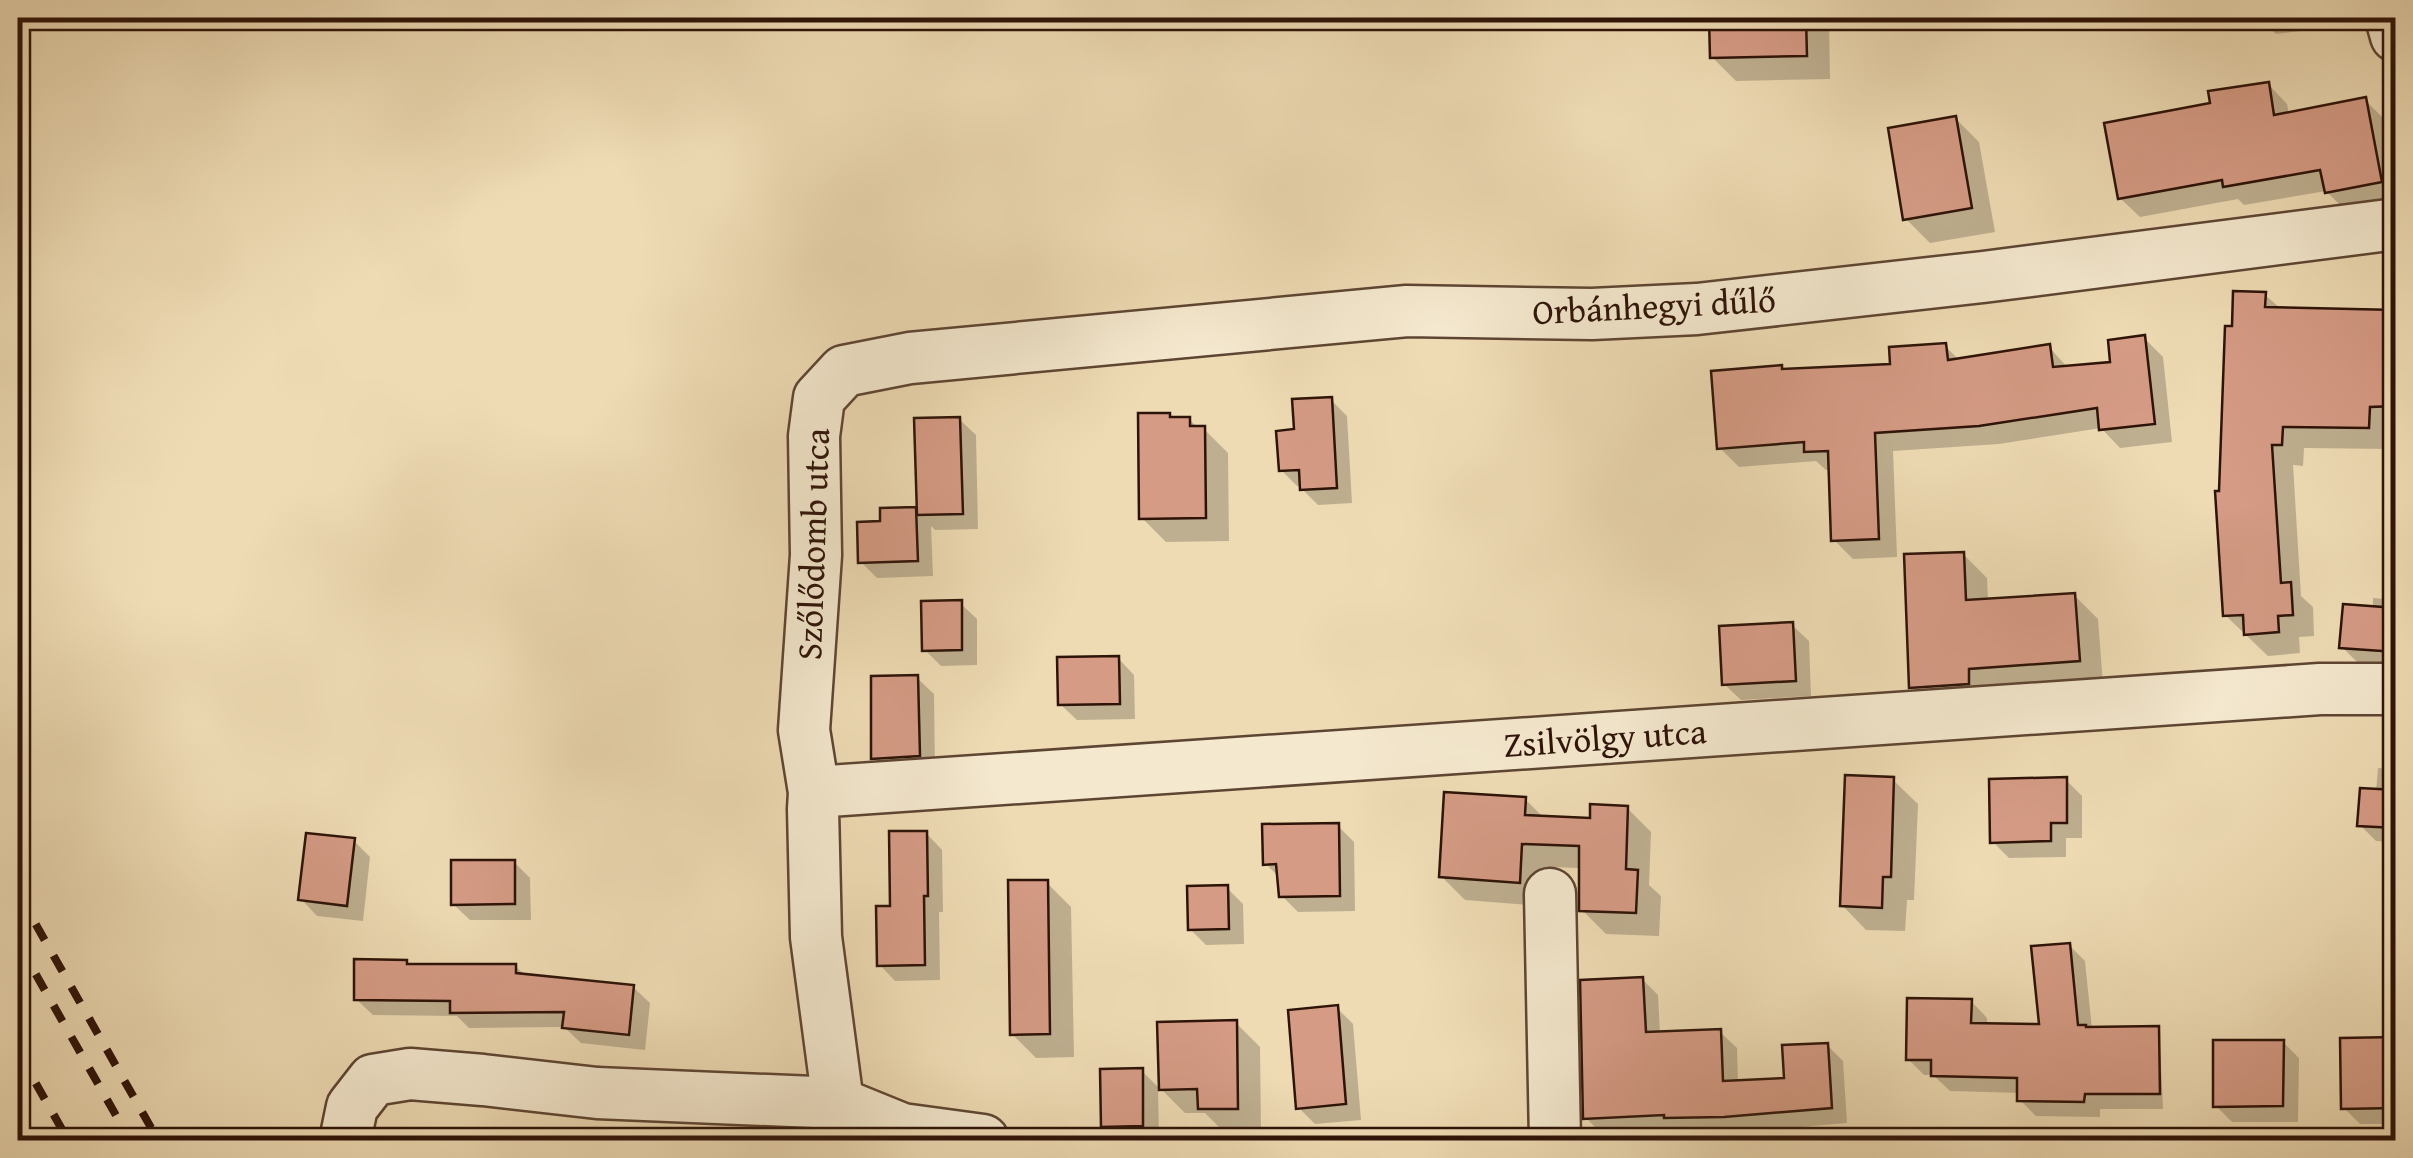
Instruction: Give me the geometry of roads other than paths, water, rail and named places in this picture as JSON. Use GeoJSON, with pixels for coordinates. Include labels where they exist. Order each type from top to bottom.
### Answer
{"type":"FeatureCollection","features":[{"type":"Feature","properties":{"kind":"street"},"geometry":{"type":"LineString","coordinates":[[2391,18],[2396,36]]}},
{"type":"Feature","properties":{"kind":"street","name":"Orbánhegyi dűlő"},"geometry":{"type":"LineString","coordinates":[[910,358],[1407,311],[1592,314],[1698,309],[1983,278],[2396,224]]}},
{"type":"Feature","properties":{"kind":"street","name":"Szőlődomb utca"},"geometry":{"type":"LineString","coordinates":[[838,1103],[816,937],[814,792],[804,730],[816,554],[814,436],[819,398],[844,372],[910,358]]}},
{"type":"Feature","properties":{"kind":"street","name":"Zsilvölgy utca"},"geometry":{"type":"LineString","coordinates":[[814,792],[2300,690],[2396,689]]}},
{"type":"Feature","properties":{"kind":"street"},"geometry":{"type":"LineString","coordinates":[[1550,894],[1554,1140]]}},
{"type":"Feature","properties":{"kind":"street"},"geometry":{"type":"LineString","coordinates":[[348,1140],[352,1107],[373,1080],[410,1074],[598,1094],[838,1103],[902,1129],[983,1140]]}},
{"type":"Feature","properties":{"kind":"railway"},"geometry":{"type":"LineString","coordinates":[[18,893],[158,1140]]}},
{"type":"Feature","properties":{"kind":"railway"},"geometry":{"type":"LineString","coordinates":[[18,943],[130,1140]]}},
{"type":"Feature","properties":{"kind":"railway"},"geometry":{"type":"LineString","coordinates":[[18,1052],[68,1140]]}}]}
